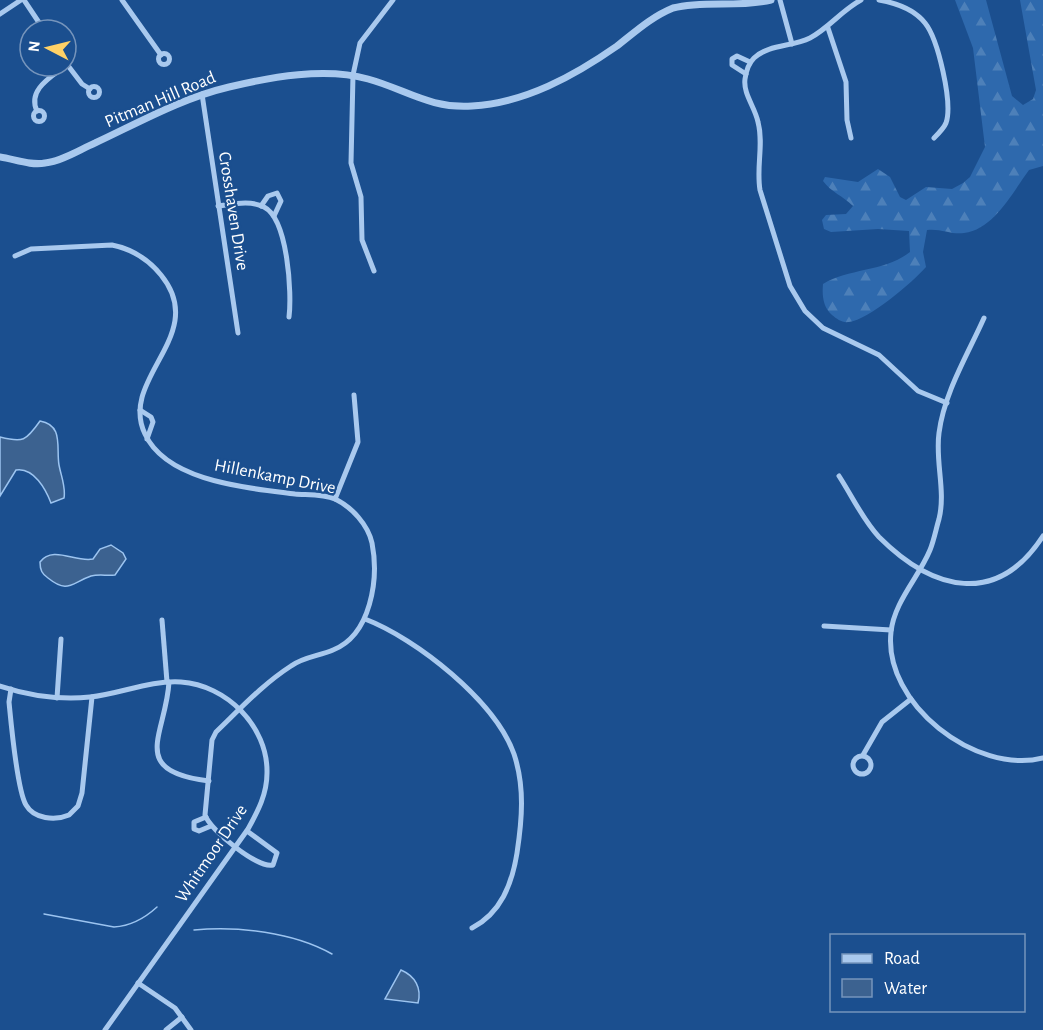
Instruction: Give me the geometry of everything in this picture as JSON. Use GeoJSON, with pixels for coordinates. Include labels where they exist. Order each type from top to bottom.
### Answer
{"type":"FeatureCollection","features":[{"type":"Feature","properties":{"kind":"street"},"geometry":{"type":"LineString","coordinates":[[0,14],[23,0],[36,18]]}},
{"type":"Feature","properties":{"kind":"street"},"geometry":{"type":"LineString","coordinates":[[122,0],[161,55]]}},
{"type":"Feature","properties":{"kind":"street"},"geometry":{"type":"LineString","coordinates":[[374,272],[362,240],[362,197],[351,163],[353,75],[360,43],[393,0]]}},
{"type":"Feature","properties":{"kind":"street","name":"Pitman Hill Road"},"geometry":{"type":"LineString","coordinates":[[0,157],[36,163],[55,160],[202,94],[230,86],[296,76],[353,75],[371,79],[421,100],[461,106],[498,103],[541,90],[595,61],[659,14],[684,2],[702,0],[760,3],[771,0]]}},
{"type":"Feature","properties":{"kind":"street"},"geometry":{"type":"LineString","coordinates":[[780,0],[792,44]]}},
{"type":"Feature","properties":{"kind":"street"},"geometry":{"type":"LineString","coordinates":[[861,0],[828,28],[792,44],[762,52],[750,62],[746,74],[747,94],[759,123],[761,141],[757,176],[790,286],[800,305],[824,328],[879,355],[918,391],[947,403]]}},
{"type":"Feature","properties":{"kind":"street"},"geometry":{"type":"LineString","coordinates":[[879,0],[901,6],[914,13],[925,23],[938,50],[947,105],[946,123],[934,138]]}},
{"type":"Feature","properties":{"kind":"street"},"geometry":{"type":"LineString","coordinates":[[828,28],[844,75],[847,120],[851,138]]}},
{"type":"Feature","properties":{"kind":"street"},"geometry":{"type":"LineString","coordinates":[[746,74],[732,65],[732,58],[737,56],[750,62]]}},
{"type":"Feature","properties":{"kind":"street"},"geometry":{"type":"LineString","coordinates":[[37,111],[35,97],[40,86],[49,78]]}},
{"type":"Feature","properties":{"kind":"street"},"geometry":{"type":"LineString","coordinates":[[77,78],[90,89]]}},
{"type":"Feature","properties":{"kind":"street","name":"Crosshaven Drive"},"geometry":{"type":"LineString","coordinates":[[202,94],[238,333]]}},
{"type":"Feature","properties":{"kind":"street"},"geometry":{"type":"LineString","coordinates":[[261,206],[268,196],[277,193],[281,201],[274,216]]}},
{"type":"Feature","properties":{"kind":"street"},"geometry":{"type":"LineString","coordinates":[[218,206],[252,202],[274,216],[281,232],[291,301],[289,317]]}},
{"type":"Feature","properties":{"kind":"street"},"geometry":{"type":"LineString","coordinates":[[15,256],[31,249],[112,245],[125,247],[144,257],[170,286],[177,304],[177,318],[146,386],[140,410],[147,439]]}},
{"type":"Feature","properties":{"kind":"street"},"geometry":{"type":"LineString","coordinates":[[984,318],[947,403],[939,433],[939,518],[930,551],[891,630],[894,666],[911,699],[951,738],[974,751],[997,758],[1020,761],[1043,758]]}},
{"type":"Feature","properties":{"kind":"street"},"geometry":{"type":"LineString","coordinates":[[335,499],[358,442],[354,394]]}},
{"type":"Feature","properties":{"kind":"street"},"geometry":{"type":"LineString","coordinates":[[140,410],[152,417],[153,422],[147,439]]}},
{"type":"Feature","properties":{"kind":"street","name":"Hillenkamp Drive"},"geometry":{"type":"LineString","coordinates":[[147,439],[171,462],[189,472],[213,480],[335,499],[357,515],[371,540],[374,565],[365,619],[348,641],[335,650],[291,665],[216,732],[212,740],[206,817],[194,822],[194,829],[199,831],[211,826]]}},
{"type":"Feature","properties":{"kind":"street"},"geometry":{"type":"LineString","coordinates":[[839,476],[878,536],[920,568],[963,586],[980,584],[1014,571],[1030,557],[1043,536]]}},
{"type":"Feature","properties":{"kind":"street"},"geometry":{"type":"LineString","coordinates":[[365,619],[390,629],[454,676],[506,736],[514,755],[522,798],[515,866],[500,903],[487,920],[472,928]]}},
{"type":"Feature","properties":{"kind":"street"},"geometry":{"type":"LineString","coordinates":[[162,620],[168,682],[156,746],[159,757],[165,768],[176,776],[208,782]]}},
{"type":"Feature","properties":{"kind":"street"},"geometry":{"type":"LineString","coordinates":[[824,626],[891,630]]}},
{"type":"Feature","properties":{"kind":"street"},"geometry":{"type":"LineString","coordinates":[[57,698],[61,639]]}},
{"type":"Feature","properties":{"kind":"street","name":"Whitmoor Drive"},"geometry":{"type":"LineString","coordinates":[[0,686],[32,696],[57,698],[92,697],[168,682],[208,687],[240,710],[257,730],[268,771],[264,798],[237,847],[105,1030]]}},
{"type":"Feature","properties":{"kind":"street"},"geometry":{"type":"LineString","coordinates":[[11,689],[9,702],[24,801],[36,815],[49,818],[69,815],[81,800],[92,697]]}},
{"type":"Feature","properties":{"kind":"street"},"geometry":{"type":"LineString","coordinates":[[863,755],[882,722],[911,699]]}},
{"type":"Feature","properties":{"kind":"street"},"geometry":{"type":"LineString","coordinates":[[206,817],[211,826],[237,847],[265,866],[273,865],[276,862],[277,853],[247,831]]}},
{"type":"Feature","properties":{"kind":"street"},"geometry":{"type":"LineString","coordinates":[[138,983],[175,1008],[191,1030]]}},
{"type":"Feature","properties":{"kind":"street"},"geometry":{"type":"LineString","coordinates":[[165,1030],[182,1017]]}},
{"type":"Feature","properties":{"kind":"green space"},"geometry":{"type":"Polygon","coordinates":[[[955,0],[986,0],[1012,96],[1023,105],[1033,99],[1036,90],[1020,0],[1043,0],[1043,166],[1029,170],[1001,209],[975,230],[959,233],[927,230],[923,252],[926,267],[878,308],[857,320],[842,321],[832,315],[825,305],[823,284],[844,275],[890,263],[910,252],[909,231],[878,229],[831,232],[824,229],[822,220],[826,215],[846,214],[853,206],[826,185],[823,181],[825,177],[858,182],[878,169],[890,177],[900,197],[906,200],[926,187],[952,189],[963,183],[970,177],[985,147],[973,48],[955,0]]]}},
{"type":"Feature","properties":{"kind":"water"},"geometry":{"type":"Polygon","coordinates":[[[40,421],[48,423],[56,432],[64,498],[51,503],[38,480],[22,470],[16,470],[0,496],[0,437],[23,439],[40,421]]]}},
{"type":"Feature","properties":{"kind":"water"},"geometry":{"type":"Polygon","coordinates":[[[111,545],[123,553],[126,559],[115,575],[91,576],[65,586],[55,583],[41,570],[40,562],[45,557],[58,555],[93,559],[100,549],[111,545]]]}},
{"type":"Feature","properties":{"kind":"water"},"geometry":{"type":"Polygon","coordinates":[[[401,970],[414,979],[419,992],[418,1003],[385,999],[401,970]]]}},
{"type":"Feature","properties":{"kind":"waterway"},"geometry":{"type":"LineString","coordinates":[[44,914],[114,927],[137,921],[157,907]]}},
{"type":"Feature","properties":{"kind":"waterway"},"geometry":{"type":"LineString","coordinates":[[194,930],[229,929],[265,932],[300,940],[332,954]]}}]}
